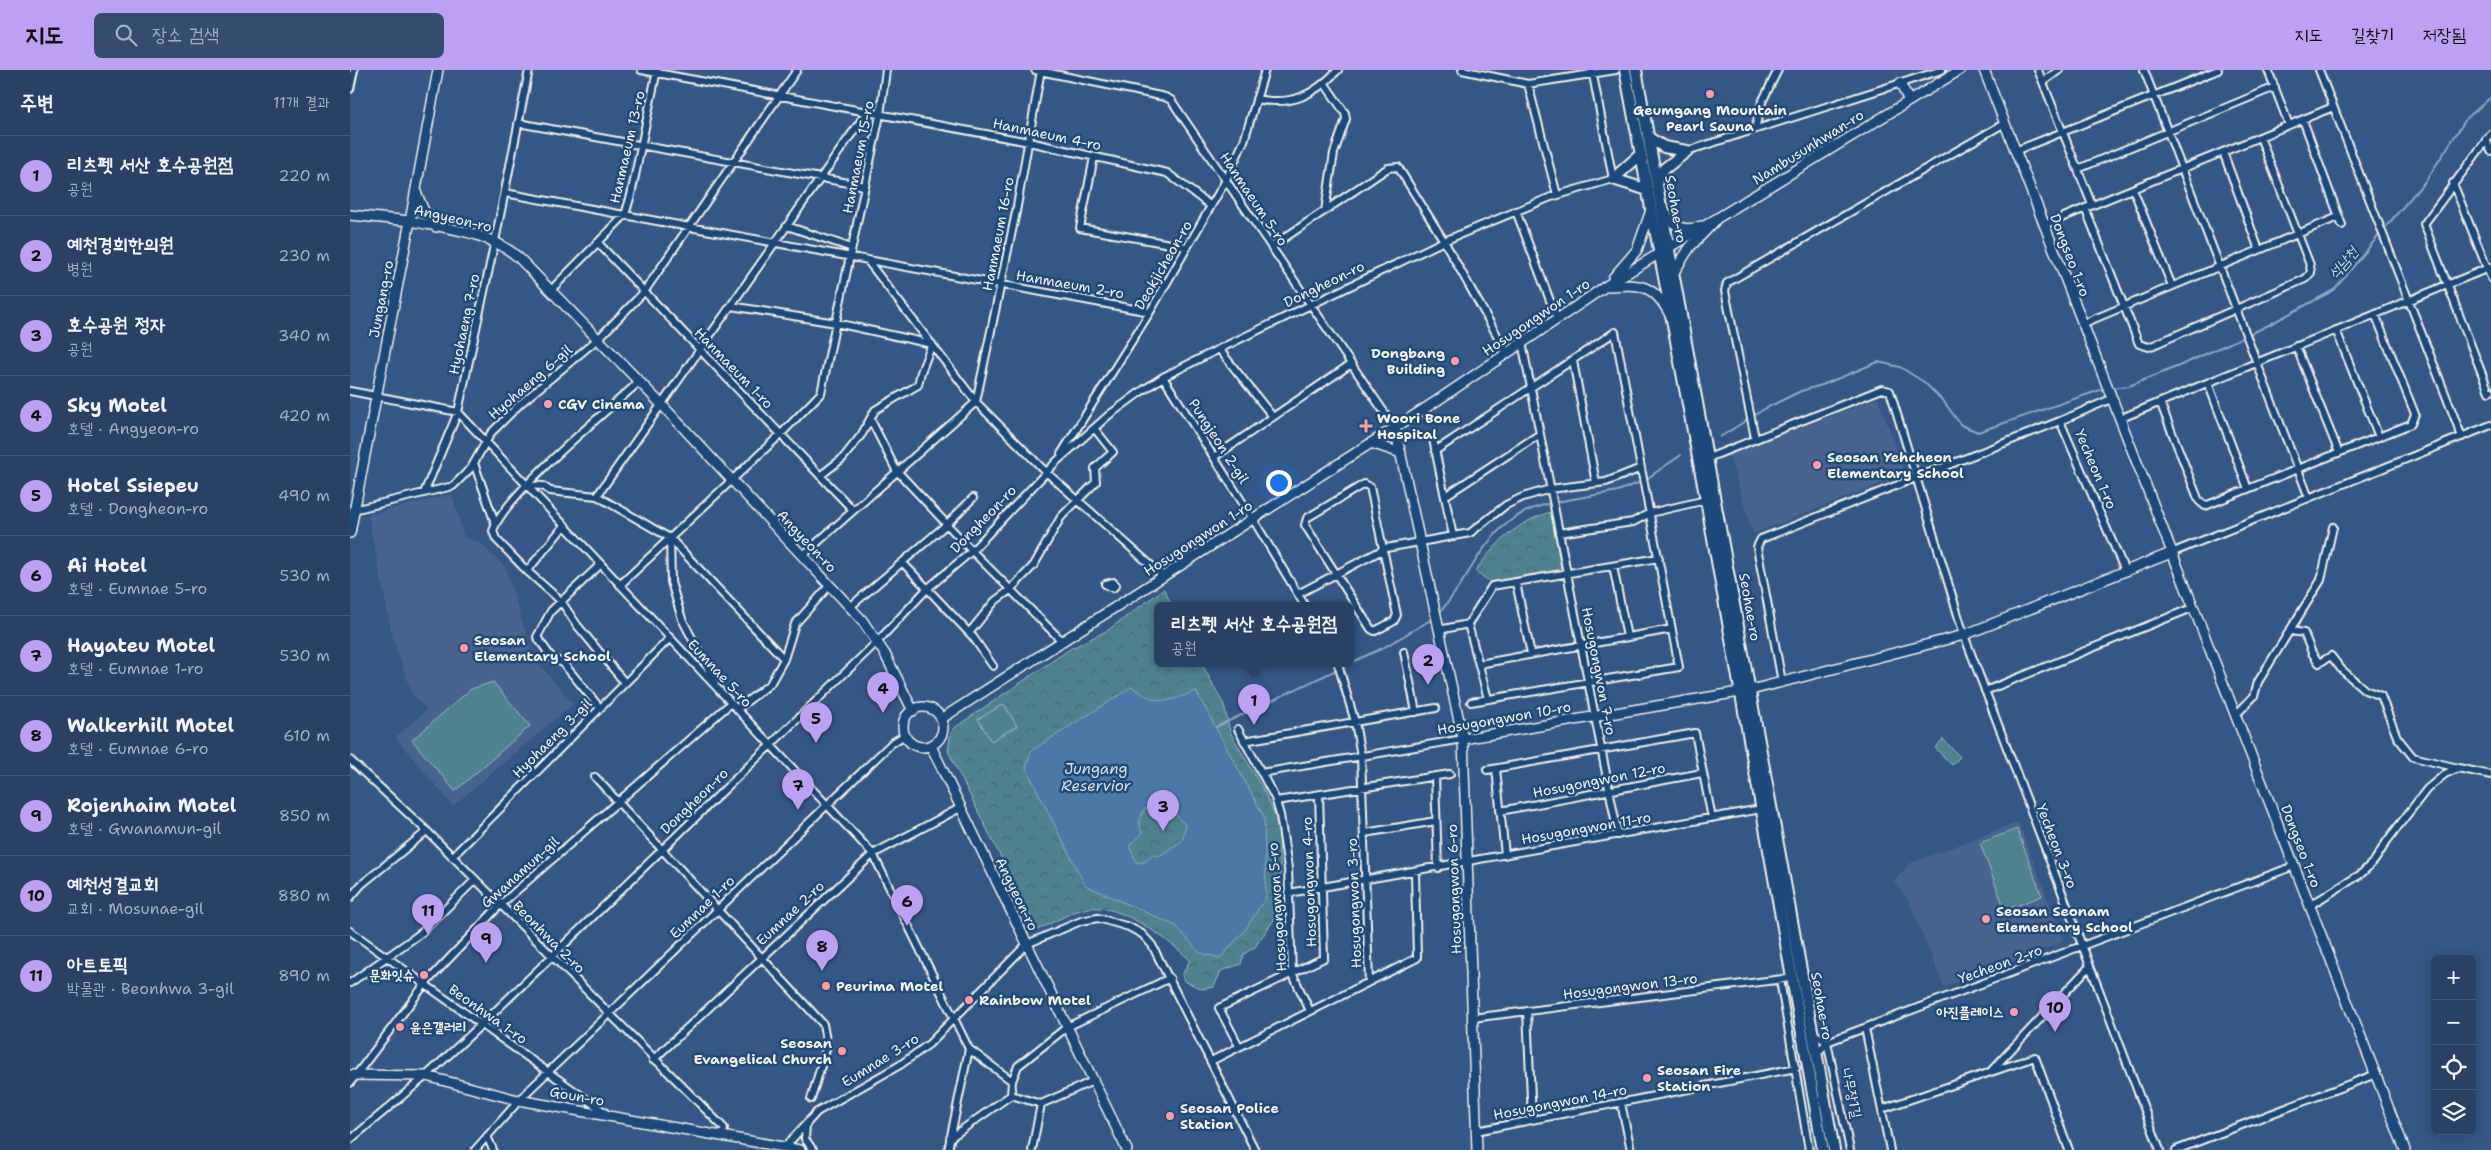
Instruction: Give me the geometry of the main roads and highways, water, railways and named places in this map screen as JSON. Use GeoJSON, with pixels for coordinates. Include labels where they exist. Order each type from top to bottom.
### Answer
{"type":"FeatureCollection","features":[{"type":"Feature","properties":{"kind":"main road","name":"Seohae-ro"},"geometry":{"type":"LineString","coordinates":[[1625,70],[1652,208],[1665,251],[1674,272],[1708,458],[1746,691],[1761,809],[1823,1150]]}},
{"type":"Feature","properties":{"kind":"main road","name":"Seohae-ro"},"geometry":{"type":"LineString","coordinates":[[1636,70],[1662,204],[1665,251],[1674,324],[1706,500],[1746,691],[1834,1150]]}},
{"type":"Feature","properties":{"kind":"main road"},"geometry":{"type":"LineString","coordinates":[[1649,138],[1664,147],[1687,151],[1664,169],[1657,179]]}},
{"type":"Feature","properties":{"kind":"main road"},"geometry":{"type":"LineString","coordinates":[[1641,154],[1613,179],[1648,190]]}},
{"type":"Feature","properties":{"kind":"water","name":"Jungang Reservior"},"geometry":{"type":"Polygon","coordinates":[[[1132,687],[1150,697],[1163,701],[1196,691],[1264,817],[1266,897],[1245,930],[1220,958],[1200,953],[1176,926],[1085,885],[1026,768],[1031,751],[1132,687]],[[1165,805],[1144,809],[1139,822],[1142,834],[1129,846],[1137,863],[1145,862],[1152,855],[1159,856],[1182,841],[1186,825],[1165,805]]]}},
{"type":"Feature","properties":{"kind":"waterway","name":"석남천"},"geometry":{"type":"LineString","coordinates":[[2383,230],[2427,179],[2466,119],[2491,97]]}},
{"type":"Feature","properties":{"kind":"waterway","name":"석남천"},"geometry":{"type":"LineString","coordinates":[[2110,388],[2129,386],[2179,366],[2263,328],[2334,290],[2380,234]]}},
{"type":"Feature","properties":{"kind":"waterway"},"geometry":{"type":"LineString","coordinates":[[1720,437],[1766,408],[1801,391],[1822,385],[1878,362],[1900,367],[1924,382],[1944,402],[1961,425],[1978,432],[2106,388]]}},
{"type":"Feature","properties":{"kind":"waterway"},"geometry":{"type":"LineString","coordinates":[[1645,480],[1681,455]]}},
{"type":"Feature","properties":{"kind":"waterway"},"geometry":{"type":"LineString","coordinates":[[1556,502],[1618,491],[1641,482]]}},
{"type":"Feature","properties":{"kind":"waterway"},"geometry":{"type":"LineString","coordinates":[[1439,613],[1497,533],[1511,520],[1529,510],[1551,503]]}},
{"type":"Feature","properties":{"kind":"waterway"},"geometry":{"type":"LineString","coordinates":[[1354,661],[1383,648],[1434,618]]}},
{"type":"Feature","properties":{"kind":"waterway"},"geometry":{"type":"LineString","coordinates":[[1216,727],[1343,667]]}},
{"type":"Feature","properties":{"kind":"tunnel"},"geometry":{"type":"LineString","coordinates":[[1811,1097],[1835,1092]]}},
{"type":"Feature","properties":{"kind":"place","name":"Geumgang Mountain Pearl Sauna"},"geometry":{"type":"Point","coordinates":[1710,94]}},
{"type":"Feature","properties":{"kind":"place","name":"Dongbang Building"},"geometry":{"type":"Point","coordinates":[1455,361]}},
{"type":"Feature","properties":{"kind":"place","name":"CGV Cinema"},"geometry":{"type":"Point","coordinates":[548,404]}},
{"type":"Feature","properties":{"kind":"place","name":"Woori Bone Hospital"},"geometry":{"type":"Point","coordinates":[1366,426]}},
{"type":"Feature","properties":{"kind":"place","name":"Seosan Yehcheon Elementary School"},"geometry":{"type":"Point","coordinates":[1817,465]}},
{"type":"Feature","properties":{"kind":"place","name":"Seosan Elementary School"},"geometry":{"type":"Point","coordinates":[464,648]}},
{"type":"Feature","properties":{"kind":"place","name":"예천경희한의원"},"geometry":{"type":"Point","coordinates":[1428,685]}},
{"type":"Feature","properties":{"kind":"place","name":"Sky Motel"},"geometry":{"type":"Point","coordinates":[883,713]}},
{"type":"Feature","properties":{"kind":"place","name":"리츠펫 서산 호수공원점"},"geometry":{"type":"Point","coordinates":[1254,725]}},
{"type":"Feature","properties":{"kind":"place","name":"Hotel Ssiepeu"},"geometry":{"type":"Point","coordinates":[816,743]}},
{"type":"Feature","properties":{"kind":"place","name":"Hayateu Motel"},"geometry":{"type":"Point","coordinates":[798,810]}},
{"type":"Feature","properties":{"kind":"place","name":"호수공원 정자"},"geometry":{"type":"Point","coordinates":[1163,831]}},
{"type":"Feature","properties":{"kind":"place","name":"Seosan Seonam Elementary School"},"geometry":{"type":"Point","coordinates":[1986,919]}},
{"type":"Feature","properties":{"kind":"place","name":"Ai Hotel"},"geometry":{"type":"Point","coordinates":[907,926]}},
{"type":"Feature","properties":{"kind":"place","name":"아트토픽"},"geometry":{"type":"Point","coordinates":[428,935]}},
{"type":"Feature","properties":{"kind":"place","name":"Rojenhaim Motel"},"geometry":{"type":"Point","coordinates":[486,963]}},
{"type":"Feature","properties":{"kind":"place","name":"Walkerhill Motel"},"geometry":{"type":"Point","coordinates":[822,971]}},
{"type":"Feature","properties":{"kind":"place","name":"문화잇슈"},"geometry":{"type":"Point","coordinates":[424,975]}},
{"type":"Feature","properties":{"kind":"place","name":"Peurima Motel"},"geometry":{"type":"Point","coordinates":[826,986]}},
{"type":"Feature","properties":{"kind":"place","name":"Rainbow Motel"},"geometry":{"type":"Point","coordinates":[969,1000]}},
{"type":"Feature","properties":{"kind":"place","name":"아진플레이스"},"geometry":{"type":"Point","coordinates":[2014,1012]}},
{"type":"Feature","properties":{"kind":"place","name":"윤은갤러리"},"geometry":{"type":"Point","coordinates":[400,1027]}},
{"type":"Feature","properties":{"kind":"place","name":"예천성결교회"},"geometry":{"type":"Point","coordinates":[2055,1032]}},
{"type":"Feature","properties":{"kind":"place","name":"Seosan Evangelical Church"},"geometry":{"type":"Point","coordinates":[842,1051]}},
{"type":"Feature","properties":{"kind":"place","name":"Seosan Fire Station"},"geometry":{"type":"Point","coordinates":[1647,1078]}},
{"type":"Feature","properties":{"kind":"place","name":"Seosan Police Station"},"geometry":{"type":"Point","coordinates":[1170,1116]}}]}
